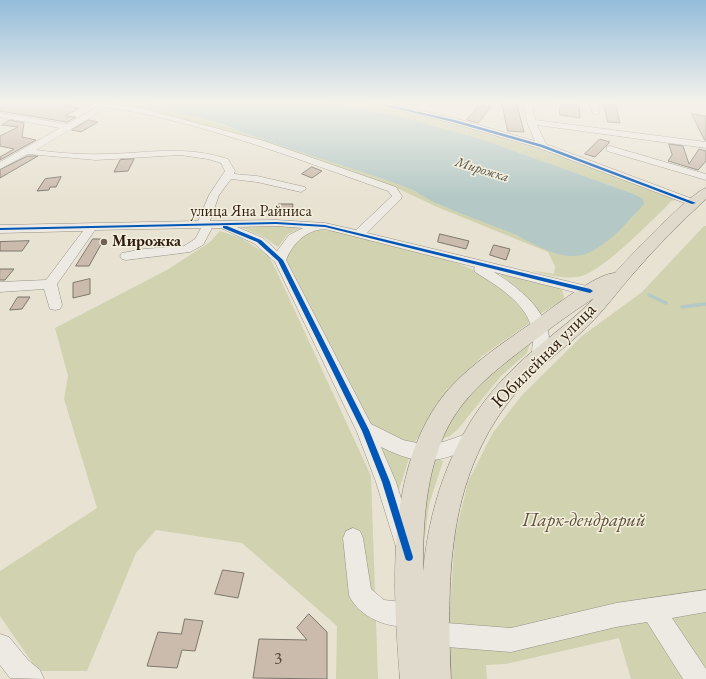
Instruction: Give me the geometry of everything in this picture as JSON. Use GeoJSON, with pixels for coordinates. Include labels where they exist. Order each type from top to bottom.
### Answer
{"type":"FeatureCollection","features":[{"type":"Feature","properties":{"kind":"main road","name":"Юбилейная улица"},"geometry":{"type":"LineString","coordinates":[[435,679],[434,584],[442,525],[458,467],[469,441],[485,416],[511,383],[539,356],[586,317],[626,272],[700,205],[706,192]]}},
{"type":"Feature","properties":{"kind":"main road","name":"Юбилейная улица"},"geometry":{"type":"LineString","coordinates":[[416,679],[411,615],[409,557],[412,512],[426,453],[447,408],[464,387],[483,369],[590,291],[626,272]]}},
{"type":"Feature","properties":{"kind":"street"},"geometry":{"type":"LineString","coordinates":[[0,166],[56,134]]}},
{"type":"Feature","properties":{"kind":"street"},"geometry":{"type":"LineString","coordinates":[[226,134],[260,143],[392,189],[397,196],[396,199],[360,233]]}},
{"type":"Feature","properties":{"kind":"street"},"geometry":{"type":"LineString","coordinates":[[499,134],[542,146],[700,205]]}},
{"type":"Feature","properties":{"kind":"street"},"geometry":{"type":"LineString","coordinates":[[536,134],[542,146]]}},
{"type":"Feature","properties":{"kind":"street"},"geometry":{"type":"LineString","coordinates":[[649,134],[694,140],[706,145]]}},
{"type":"Feature","properties":{"kind":"street"},"geometry":{"type":"LineString","coordinates":[[694,140],[706,138]]}},
{"type":"Feature","properties":{"kind":"street"},"geometry":{"type":"LineString","coordinates":[[610,149],[706,177]]}},
{"type":"Feature","properties":{"kind":"street"},"geometry":{"type":"LineString","coordinates":[[26,151],[68,156],[106,157],[180,151],[225,161],[230,171],[214,195],[209,224],[200,243],[190,250],[149,252],[126,256]]}},
{"type":"Feature","properties":{"kind":"street"},"geometry":{"type":"LineString","coordinates":[[228,176],[257,178],[301,189]]}},
{"type":"Feature","properties":{"kind":"street","name":"улица Яна Райниса"},"geometry":{"type":"LineString","coordinates":[[0,229],[276,223],[325,226],[360,233],[590,291]]}},
{"type":"Feature","properties":{"kind":"street"},"geometry":{"type":"LineString","coordinates":[[209,224],[255,238],[280,260],[365,430],[386,482],[409,557]]}},
{"type":"Feature","properties":{"kind":"street"},"geometry":{"type":"LineString","coordinates":[[280,260],[284,247],[289,240],[299,233],[325,226]]}},
{"type":"Feature","properties":{"kind":"street"},"geometry":{"type":"LineString","coordinates":[[55,305],[50,284],[92,227]]}},
{"type":"Feature","properties":{"kind":"street","name":"улица Яна Райниса"},"geometry":{"type":"LineString","coordinates":[[467,261],[505,284],[529,308],[539,327],[541,340],[539,356]]}},
{"type":"Feature","properties":{"kind":"street"},"geometry":{"type":"LineString","coordinates":[[0,287],[50,284]]}},
{"type":"Feature","properties":{"kind":"street"},"geometry":{"type":"LineString","coordinates":[[365,430],[408,450],[426,453],[443,451],[469,441]]}},
{"type":"Feature","properties":{"kind":"street"},"geometry":{"type":"LineString","coordinates":[[353,538],[360,595],[380,611],[411,615]]}},
{"type":"Feature","properties":{"kind":"street"},"geometry":{"type":"LineString","coordinates":[[434,634],[511,640],[616,615],[706,601]]}},
{"type":"Feature","properties":{"kind":"street"},"geometry":{"type":"LineString","coordinates":[[653,610],[698,679]]}},
{"type":"Feature","properties":{"kind":"street"},"geometry":{"type":"LineString","coordinates":[[0,646],[19,669],[31,679]]}},
{"type":"Feature","properties":{"kind":"green space"},"geometry":{"type":"Polygon","coordinates":[[[236,134],[249,134],[405,186],[439,205],[484,221],[552,251],[566,255],[576,256],[599,247],[630,220],[643,204],[643,199],[634,194],[481,139],[462,134],[489,134],[545,150],[676,200],[671,201],[622,248],[598,268],[577,277],[553,276],[529,270],[554,274],[555,266],[548,252],[437,207],[399,189],[312,157],[236,134]]]}},
{"type":"Feature","properties":{"kind":"green space"},"geometry":{"type":"Polygon","coordinates":[[[238,226],[305,226],[288,234],[278,247],[262,236],[238,226]]]}},
{"type":"Feature","properties":{"kind":"green space","name":"Парк-дендрарий"},"geometry":{"type":"Polygon","coordinates":[[[704,226],[706,226],[706,679],[631,679],[619,638],[506,664],[486,665],[487,679],[451,679],[450,611],[455,536],[468,482],[492,434],[522,395],[582,336],[642,292],[704,226]]]}},
{"type":"Feature","properties":{"kind":"green space"},"geometry":{"type":"Polygon","coordinates":[[[316,230],[336,231],[357,236],[465,266],[476,271],[499,286],[522,309],[531,322],[482,356],[450,389],[415,442],[396,441],[369,424],[287,261],[287,250],[307,233],[316,230]]]}},
{"type":"Feature","properties":{"kind":"green space"},"geometry":{"type":"Polygon","coordinates":[[[220,231],[241,238],[268,255],[371,476],[378,679],[336,679],[337,626],[242,543],[156,530],[136,553],[87,671],[38,671],[0,616],[0,571],[97,508],[64,399],[68,376],[55,328],[167,270],[210,242],[220,231]]]}},
{"type":"Feature","properties":{"kind":"green space"},"geometry":{"type":"Polygon","coordinates":[[[496,271],[557,287],[562,290],[564,297],[562,301],[540,314],[522,292],[496,271]]]}},
{"type":"Feature","properties":{"kind":"green space"},"geometry":{"type":"Polygon","coordinates":[[[532,338],[527,353],[501,376],[458,429],[450,436],[439,440],[460,405],[476,387],[532,338]]]}},
{"type":"Feature","properties":{"kind":"green space"},"geometry":{"type":"Polygon","coordinates":[[[380,446],[391,452],[409,458],[398,493],[380,446]]]}},
{"type":"Feature","properties":{"kind":"green space"},"geometry":{"type":"Polygon","coordinates":[[[432,457],[443,461],[429,505],[422,560],[422,502],[432,457]]]}},
{"type":"Feature","properties":{"kind":"water"},"geometry":{"type":"Polygon","coordinates":[[[246,134],[462,134],[481,139],[634,194],[643,199],[644,204],[613,236],[603,244],[584,254],[567,256],[552,252],[507,231],[435,203],[403,186],[246,134]]]}},
{"type":"Feature","properties":{"kind":"building"},"geometry":{"type":"Polygon","coordinates":[[[5,134],[22,134],[22,137],[36,140],[0,160],[0,157],[14,149],[0,146],[0,136],[5,134]]]}},
{"type":"Feature","properties":{"kind":"building"},"geometry":{"type":"Polygon","coordinates":[[[702,134],[706,134],[705,140],[702,134]]]}},
{"type":"Feature","properties":{"kind":"building"},"geometry":{"type":"Polygon","coordinates":[[[600,139],[610,142],[595,157],[585,154],[600,139]]]}},
{"type":"Feature","properties":{"kind":"building"},"geometry":{"type":"Polygon","coordinates":[[[669,144],[683,146],[689,164],[699,149],[706,151],[706,161],[698,170],[668,161],[672,155],[669,144]]]}},
{"type":"Feature","properties":{"kind":"building"},"geometry":{"type":"Polygon","coordinates":[[[28,156],[38,156],[0,178],[0,170],[28,156]]]}},
{"type":"Feature","properties":{"kind":"building"},"geometry":{"type":"Polygon","coordinates":[[[134,159],[128,171],[114,172],[120,160],[134,159]]]}},
{"type":"Feature","properties":{"kind":"building"},"geometry":{"type":"Polygon","coordinates":[[[312,167],[322,171],[312,178],[302,174],[312,167]]]}},
{"type":"Feature","properties":{"kind":"building"},"geometry":{"type":"Polygon","coordinates":[[[61,177],[56,187],[50,187],[49,190],[37,191],[45,179],[61,177]]]}},
{"type":"Feature","properties":{"kind":"building"},"geometry":{"type":"Polygon","coordinates":[[[279,204],[293,204],[292,212],[278,212],[279,204]]]}},
{"type":"Feature","properties":{"kind":"building"},"geometry":{"type":"Polygon","coordinates":[[[440,234],[469,241],[466,249],[438,242],[440,234]]]}},
{"type":"Feature","properties":{"kind":"building"},"geometry":{"type":"Polygon","coordinates":[[[93,239],[104,239],[89,266],[76,266],[93,239]]]}},
{"type":"Feature","properties":{"kind":"building"},"geometry":{"type":"Polygon","coordinates":[[[29,241],[22,251],[0,251],[0,242],[29,241]]]}},
{"type":"Feature","properties":{"kind":"building"},"geometry":{"type":"Polygon","coordinates":[[[494,245],[510,249],[506,260],[490,255],[494,245]]]}},
{"type":"Feature","properties":{"kind":"building"},"geometry":{"type":"Polygon","coordinates":[[[0,269],[14,269],[5,280],[0,280],[0,269]]]}},
{"type":"Feature","properties":{"kind":"building"},"geometry":{"type":"Polygon","coordinates":[[[90,279],[90,294],[73,298],[73,283],[90,279]]]}},
{"type":"Feature","properties":{"kind":"building"},"geometry":{"type":"Polygon","coordinates":[[[18,297],[30,297],[22,309],[10,310],[18,297]]]}},
{"type":"Feature","properties":{"kind":"building"},"geometry":{"type":"Polygon","coordinates":[[[223,570],[244,573],[238,598],[215,594],[223,570]]]}},
{"type":"Feature","properties":{"kind":"building"},"geometry":{"type":"Polygon","coordinates":[[[309,614],[327,632],[327,679],[253,678],[259,639],[307,640],[297,628],[309,614]]]}},
{"type":"Feature","properties":{"kind":"building"},"geometry":{"type":"Polygon","coordinates":[[[185,619],[203,621],[195,651],[182,650],[177,668],[147,666],[158,632],[181,634],[185,619]]]}},
{"type":"Feature","properties":{"kind":"waterway"},"geometry":{"type":"LineString","coordinates":[[649,295],[666,303]]}},
{"type":"Feature","properties":{"kind":"waterway"},"geometry":{"type":"LineString","coordinates":[[682,307],[706,304]]}},
{"type":"Feature","properties":{"kind":"cycle path"},"geometry":{"type":"LineString","coordinates":[[499,134],[542,146],[694,203]]}},
{"type":"Feature","properties":{"kind":"cycle path"},"geometry":{"type":"LineString","coordinates":[[0,229],[276,223],[325,226],[590,291]]}},
{"type":"Feature","properties":{"kind":"cycle path"},"geometry":{"type":"LineString","coordinates":[[225,227],[259,241],[280,260],[365,430],[386,482],[409,557]]}},
{"type":"Feature","properties":{"kind":"place","name":"Мирожка"},"geometry":{"type":"Point","coordinates":[104,242]}}]}
